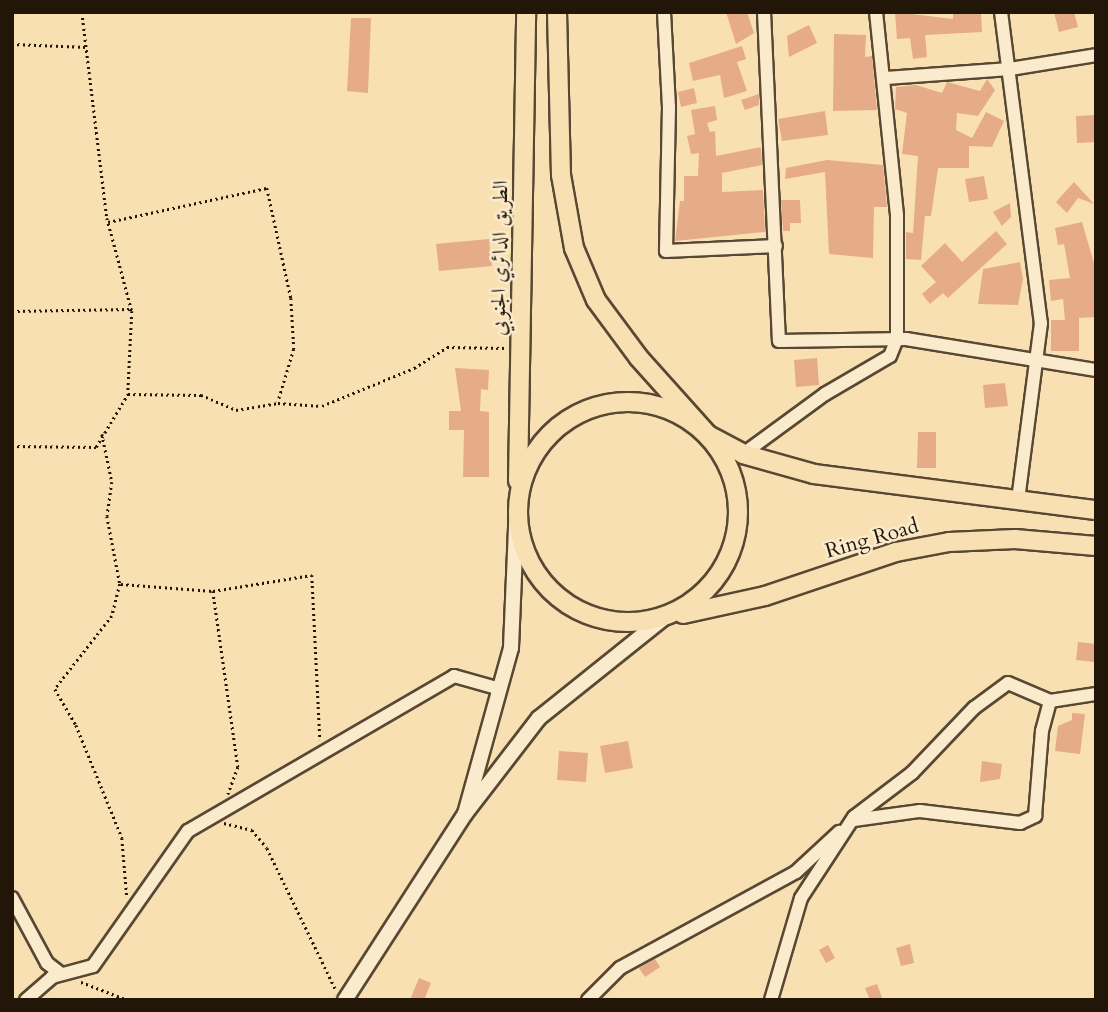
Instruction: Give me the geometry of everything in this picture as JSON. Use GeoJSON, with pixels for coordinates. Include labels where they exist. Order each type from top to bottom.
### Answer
{"type":"FeatureCollection","features":[{"type":"Feature","properties":{"kind":"main road","name":"الطريق الدائري الجنوبي"},"geometry":{"type":"LineString","coordinates":[[517,504],[526,12]]}},
{"type":"Feature","properties":{"kind":"main road"},"geometry":{"type":"LineString","coordinates":[[557,12],[561,175],[574,248],[596,300],[639,358],[708,435],[729,465],[738,500],[736,538],[722,572],[698,600],[665,618],[629,624],[593,619],[561,601],[536,575],[521,541],[517,504],[526,469],[545,438],[573,415],[608,402],[644,402],[679,413],[708,435]]}},
{"type":"Feature","properties":{"kind":"main road","name":"Ring Road"},"geometry":{"type":"LineString","coordinates":[[708,435],[743,454],[814,474],[1096,510]]}},
{"type":"Feature","properties":{"kind":"main road","name":"Ring Road"},"geometry":{"type":"LineString","coordinates":[[665,618],[765,596],[896,552],[949,542],[1015,539],[1096,546]]}},
{"type":"Feature","properties":{"kind":"street"},"geometry":{"type":"LineString","coordinates":[[664,12],[669,107],[666,251],[776,246]]}},
{"type":"Feature","properties":{"kind":"street"},"geometry":{"type":"LineString","coordinates":[[764,12],[779,341],[897,339],[1096,370]]}},
{"type":"Feature","properties":{"kind":"street"},"geometry":{"type":"LineString","coordinates":[[743,454],[825,394],[890,356],[897,339],[897,215],[886,78],[876,12]]}},
{"type":"Feature","properties":{"kind":"street"},"geometry":{"type":"LineString","coordinates":[[1001,12],[1039,281],[1037,361],[1018,500]]}},
{"type":"Feature","properties":{"kind":"street"},"geometry":{"type":"LineString","coordinates":[[886,78],[1010,69],[1096,55]]}},
{"type":"Feature","properties":{"kind":"street"},"geometry":{"type":"LineString","coordinates":[[465,814],[511,648],[517,504]]}},
{"type":"Feature","properties":{"kind":"street"},"geometry":{"type":"LineString","coordinates":[[343,1000],[465,814],[540,718],[665,618]]}},
{"type":"Feature","properties":{"kind":"street"},"geometry":{"type":"LineString","coordinates":[[26,1000],[61,974],[93,966],[188,831],[454,676],[500,689]]}},
{"type":"Feature","properties":{"kind":"street"},"geometry":{"type":"LineString","coordinates":[[588,1000],[620,968],[796,872],[853,819],[912,773],[974,708],[1008,683],[1050,701],[1096,694]]}},
{"type":"Feature","properties":{"kind":"street"},"geometry":{"type":"LineString","coordinates":[[771,1000],[801,898],[853,819],[920,811],[1001,823],[1020,823],[1035,816],[1042,731],[1050,701]]}},
{"type":"Feature","properties":{"kind":"street"},"geometry":{"type":"LineString","coordinates":[[12,898],[47,963],[61,974]]}},
{"type":"Feature","properties":{"kind":"path"},"geometry":{"type":"LineString","coordinates":[[12,446],[96,447],[128,394],[132,309],[108,222],[82,12]]}},
{"type":"Feature","properties":{"kind":"path"},"geometry":{"type":"LineString","coordinates":[[12,44],[87,47]]}},
{"type":"Feature","properties":{"kind":"path"},"geometry":{"type":"LineString","coordinates":[[108,222],[267,188],[291,298],[294,349],[278,403]]}},
{"type":"Feature","properties":{"kind":"path"},"geometry":{"type":"LineString","coordinates":[[12,312],[132,309]]}},
{"type":"Feature","properties":{"kind":"path"},"geometry":{"type":"LineString","coordinates":[[128,394],[201,395],[236,410],[278,403],[322,407],[414,368],[447,347],[521,348]]}},
{"type":"Feature","properties":{"kind":"path"},"geometry":{"type":"LineString","coordinates":[[102,434],[112,482],[107,516],[120,584],[112,616],[55,689],[76,725],[122,838],[128,915]]}},
{"type":"Feature","properties":{"kind":"path"},"geometry":{"type":"LineString","coordinates":[[120,584],[213,591],[312,575],[321,754]]}},
{"type":"Feature","properties":{"kind":"path"},"geometry":{"type":"LineString","coordinates":[[213,591],[238,767],[221,812],[224,823],[252,830],[267,848],[343,1000]]}},
{"type":"Feature","properties":{"kind":"path"},"geometry":{"type":"LineString","coordinates":[[61,974],[128,1000]]}},
{"type":"Feature","properties":{"kind":"building"},"geometry":{"type":"Polygon","coordinates":[[[726,12],[747,12],[754,33],[736,44],[726,12]]]}},
{"type":"Feature","properties":{"kind":"building"},"geometry":{"type":"Polygon","coordinates":[[[895,12],[953,19],[953,12],[981,14],[982,32],[925,35],[927,57],[913,59],[910,38],[897,39],[895,12]]]}},
{"type":"Feature","properties":{"kind":"building"},"geometry":{"type":"Polygon","coordinates":[[[1054,12],[1074,12],[1078,27],[1059,32],[1054,12]]]}},
{"type":"Feature","properties":{"kind":"building"},"geometry":{"type":"Polygon","coordinates":[[[351,18],[371,18],[368,93],[347,91],[351,18]]]}},
{"type":"Feature","properties":{"kind":"building"},"geometry":{"type":"Polygon","coordinates":[[[809,25],[817,43],[789,57],[787,36],[809,25]]]}},
{"type":"Feature","properties":{"kind":"building"},"geometry":{"type":"Polygon","coordinates":[[[834,34],[866,35],[865,57],[872,56],[877,110],[833,111],[834,34]]]}},
{"type":"Feature","properties":{"kind":"building"},"geometry":{"type":"Polygon","coordinates":[[[742,46],[746,59],[737,62],[747,91],[724,98],[720,75],[693,81],[689,63],[742,46]]]}},
{"type":"Feature","properties":{"kind":"building"},"geometry":{"type":"Polygon","coordinates":[[[987,79],[995,90],[978,116],[957,113],[956,130],[972,138],[986,112],[1004,121],[992,147],[969,146],[969,168],[938,168],[931,216],[925,216],[921,260],[906,259],[906,232],[913,233],[918,156],[902,154],[907,113],[895,109],[896,87],[916,85],[942,93],[947,82],[980,91],[987,79]]]}},
{"type":"Feature","properties":{"kind":"building"},"geometry":{"type":"Polygon","coordinates":[[[694,88],[697,103],[681,107],[678,92],[694,88]]]}},
{"type":"Feature","properties":{"kind":"building"},"geometry":{"type":"Polygon","coordinates":[[[759,94],[759,105],[745,110],[741,100],[759,94]]]}},
{"type":"Feature","properties":{"kind":"building"},"geometry":{"type":"Polygon","coordinates":[[[715,106],[717,120],[707,123],[710,132],[715,131],[716,156],[761,147],[762,165],[722,173],[722,192],[763,190],[765,232],[675,241],[680,201],[684,201],[684,176],[698,176],[699,153],[691,154],[687,136],[695,134],[691,110],[715,106]]]}},
{"type":"Feature","properties":{"kind":"building"},"geometry":{"type":"Polygon","coordinates":[[[825,111],[828,135],[782,141],[778,119],[825,111]]]}},
{"type":"Feature","properties":{"kind":"building"},"geometry":{"type":"Polygon","coordinates":[[[1096,115],[1096,142],[1077,143],[1076,116],[1096,115]]]}},
{"type":"Feature","properties":{"kind":"building"},"geometry":{"type":"Polygon","coordinates":[[[827,160],[883,165],[887,207],[874,207],[873,258],[829,254],[825,172],[785,179],[786,168],[827,160]]]}},
{"type":"Feature","properties":{"kind":"building"},"geometry":{"type":"Polygon","coordinates":[[[984,176],[988,199],[969,202],[965,179],[984,176]]]}},
{"type":"Feature","properties":{"kind":"building"},"geometry":{"type":"Polygon","coordinates":[[[1074,182],[1094,204],[1078,198],[1067,213],[1056,202],[1074,182]]]}},
{"type":"Feature","properties":{"kind":"building"},"geometry":{"type":"Polygon","coordinates":[[[781,200],[800,200],[801,223],[790,223],[790,231],[783,231],[781,200]]]}},
{"type":"Feature","properties":{"kind":"building"},"geometry":{"type":"Polygon","coordinates":[[[1010,203],[1011,217],[1002,226],[993,212],[1010,203]]]}},
{"type":"Feature","properties":{"kind":"building"},"geometry":{"type":"Polygon","coordinates":[[[1082,222],[1096,270],[1096,317],[1079,318],[1079,351],[1051,351],[1051,320],[1065,320],[1063,299],[1051,301],[1049,280],[1070,278],[1064,244],[1058,245],[1055,228],[1082,222]]]}},
{"type":"Feature","properties":{"kind":"building"},"geometry":{"type":"Polygon","coordinates":[[[996,231],[1007,244],[948,298],[943,293],[930,304],[922,294],[936,282],[921,266],[945,243],[962,262],[996,231]]]}},
{"type":"Feature","properties":{"kind":"building"},"geometry":{"type":"Polygon","coordinates":[[[489,239],[492,266],[439,271],[436,244],[489,239]]]}},
{"type":"Feature","properties":{"kind":"building"},"geometry":{"type":"Polygon","coordinates":[[[1020,262],[1023,279],[1018,305],[978,304],[983,269],[1020,262]]]}},
{"type":"Feature","properties":{"kind":"building"},"geometry":{"type":"Polygon","coordinates":[[[817,358],[819,385],[796,387],[794,360],[817,358]]]}},
{"type":"Feature","properties":{"kind":"building"},"geometry":{"type":"Polygon","coordinates":[[[455,368],[489,370],[488,390],[481,389],[480,411],[489,412],[489,477],[463,477],[464,430],[449,430],[449,411],[461,411],[455,368]]]}},
{"type":"Feature","properties":{"kind":"building"},"geometry":{"type":"Polygon","coordinates":[[[1005,383],[1008,406],[985,408],[983,385],[1005,383]]]}},
{"type":"Feature","properties":{"kind":"building"},"geometry":{"type":"Polygon","coordinates":[[[918,432],[936,432],[936,468],[917,468],[918,432]]]}},
{"type":"Feature","properties":{"kind":"building"},"geometry":{"type":"Polygon","coordinates":[[[1078,642],[1096,644],[1094,662],[1076,660],[1078,642]]]}},
{"type":"Feature","properties":{"kind":"building"},"geometry":{"type":"Polygon","coordinates":[[[1072,713],[1085,714],[1080,754],[1055,751],[1058,726],[1072,720],[1072,713]]]}},
{"type":"Feature","properties":{"kind":"building"},"geometry":{"type":"Polygon","coordinates":[[[628,741],[633,768],[605,773],[600,746],[628,741]]]}},
{"type":"Feature","properties":{"kind":"building"},"geometry":{"type":"Polygon","coordinates":[[[559,751],[588,753],[586,782],[557,780],[559,751]]]}},
{"type":"Feature","properties":{"kind":"building"},"geometry":{"type":"Polygon","coordinates":[[[982,761],[1002,764],[1000,779],[980,782],[982,761]]]}},
{"type":"Feature","properties":{"kind":"building"},"geometry":{"type":"Polygon","coordinates":[[[910,944],[914,963],[901,966],[896,948],[910,944]]]}},
{"type":"Feature","properties":{"kind":"building"},"geometry":{"type":"Polygon","coordinates":[[[828,945],[835,958],[826,963],[819,950],[828,945]]]}},
{"type":"Feature","properties":{"kind":"building"},"geometry":{"type":"Polygon","coordinates":[[[655,959],[660,967],[645,977],[639,968],[655,959]]]}},
{"type":"Feature","properties":{"kind":"building"},"geometry":{"type":"Polygon","coordinates":[[[419,978],[431,983],[424,1000],[410,1000],[419,978]]]}},
{"type":"Feature","properties":{"kind":"building"},"geometry":{"type":"Polygon","coordinates":[[[877,984],[883,1000],[870,1000],[865,988],[877,984]]]}}]}
